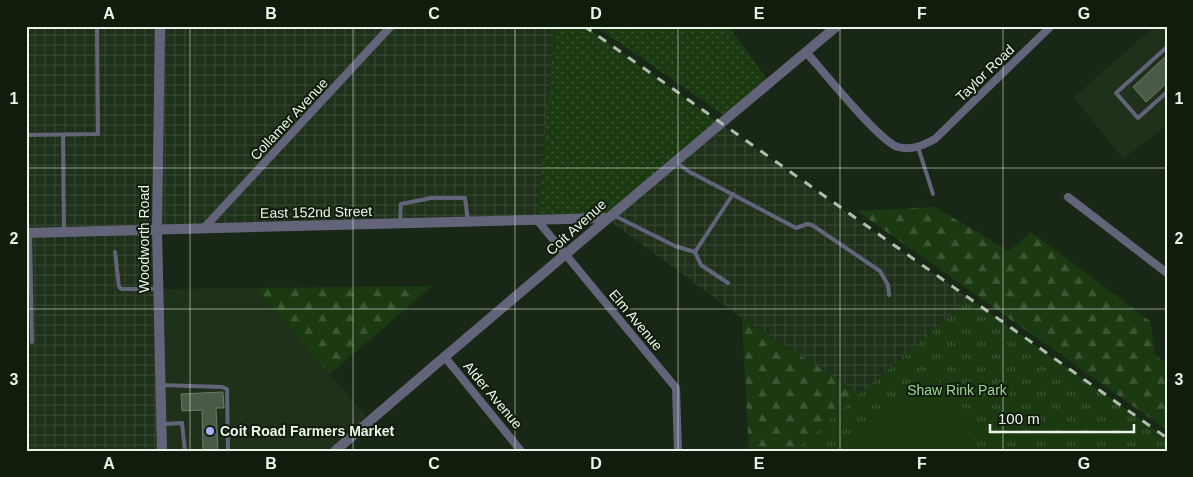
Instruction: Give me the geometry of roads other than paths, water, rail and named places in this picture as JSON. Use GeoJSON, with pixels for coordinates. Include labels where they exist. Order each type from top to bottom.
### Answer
{"type":"FeatureCollection","features":[{"type":"Feature","properties":{"kind":"street","name":"Woodworth Road"},"geometry":{"type":"LineString","coordinates":[[160,26],[157,229],[162,451]]}},
{"type":"Feature","properties":{"kind":"street","name":"Collamer Avenue"},"geometry":{"type":"LineString","coordinates":[[204,228],[391,26]]}},
{"type":"Feature","properties":{"kind":"street","name":"Coit Avenue"},"geometry":{"type":"LineString","coordinates":[[335,451],[444,356],[565,256],[608,216],[837,26]]}},
{"type":"Feature","properties":{"kind":"street","name":"Taylor Road"},"geometry":{"type":"LineString","coordinates":[[918,146],[935,139],[1052,26]]}},
{"type":"Feature","properties":{"kind":"street"},"geometry":{"type":"LineString","coordinates":[[806,52],[885,140],[898,147],[918,146]]}},
{"type":"Feature","properties":{"kind":"street"},"geometry":{"type":"LineString","coordinates":[[1068,197],[1167,272]]}},
{"type":"Feature","properties":{"kind":"street","name":"East 152nd Street"},"geometry":{"type":"LineString","coordinates":[[28,233],[537,220],[608,216]]}},
{"type":"Feature","properties":{"kind":"street","name":"Elm Avenue"},"geometry":{"type":"LineString","coordinates":[[537,220],[676,388],[678,451]]}},
{"type":"Feature","properties":{"kind":"street","name":"Alder Avenue"},"geometry":{"type":"LineString","coordinates":[[444,356],[521,448],[521,451]]}},
{"type":"Feature","properties":{"kind":"lane"},"geometry":{"type":"LineString","coordinates":[[26,135],[98,134],[98,26]]}},
{"type":"Feature","properties":{"kind":"lane"},"geometry":{"type":"LineString","coordinates":[[1167,46],[1116,93],[1138,118],[1167,92]]}},
{"type":"Feature","properties":{"kind":"lane"},"geometry":{"type":"LineString","coordinates":[[63,135],[64,232]]}},
{"type":"Feature","properties":{"kind":"lane"},"geometry":{"type":"LineString","coordinates":[[918,146],[933,194]]}},
{"type":"Feature","properties":{"kind":"lane"},"geometry":{"type":"LineString","coordinates":[[675,161],[688,171],[796,228],[807,224],[812,225],[880,271],[888,285],[889,295]]}},
{"type":"Feature","properties":{"kind":"lane"},"geometry":{"type":"LineString","coordinates":[[695,252],[733,194]]}},
{"type":"Feature","properties":{"kind":"lane"},"geometry":{"type":"LineString","coordinates":[[400,223],[401,204],[431,198],[465,198],[468,222]]}},
{"type":"Feature","properties":{"kind":"lane"},"geometry":{"type":"LineString","coordinates":[[608,216],[675,246],[695,252],[701,265],[728,283]]}},
{"type":"Feature","properties":{"kind":"lane"},"geometry":{"type":"LineString","coordinates":[[28,233],[32,342]]}},
{"type":"Feature","properties":{"kind":"lane"},"geometry":{"type":"LineString","coordinates":[[115,252],[119,286],[122,289],[158,289]]}},
{"type":"Feature","properties":{"kind":"lane"},"geometry":{"type":"LineString","coordinates":[[160,384],[222,387],[227,390],[228,451]]}},
{"type":"Feature","properties":{"kind":"lane"},"geometry":{"type":"LineString","coordinates":[[161,424],[182,423],[185,451]]}},
{"type":"Feature","properties":{"kind":"railway"},"geometry":{"type":"LineString","coordinates":[[584,26],[1167,438]]}},
{"type":"Feature","properties":{"kind":"place","name":"Coit Road Farmers Market"},"geometry":{"type":"Point","coordinates":[210,431]}},
{"type":"Feature","properties":{"kind":"park label","name":"Shaw Rink Park"},"geometry":{"type":"Point","coordinates":[957,390]}}]}
